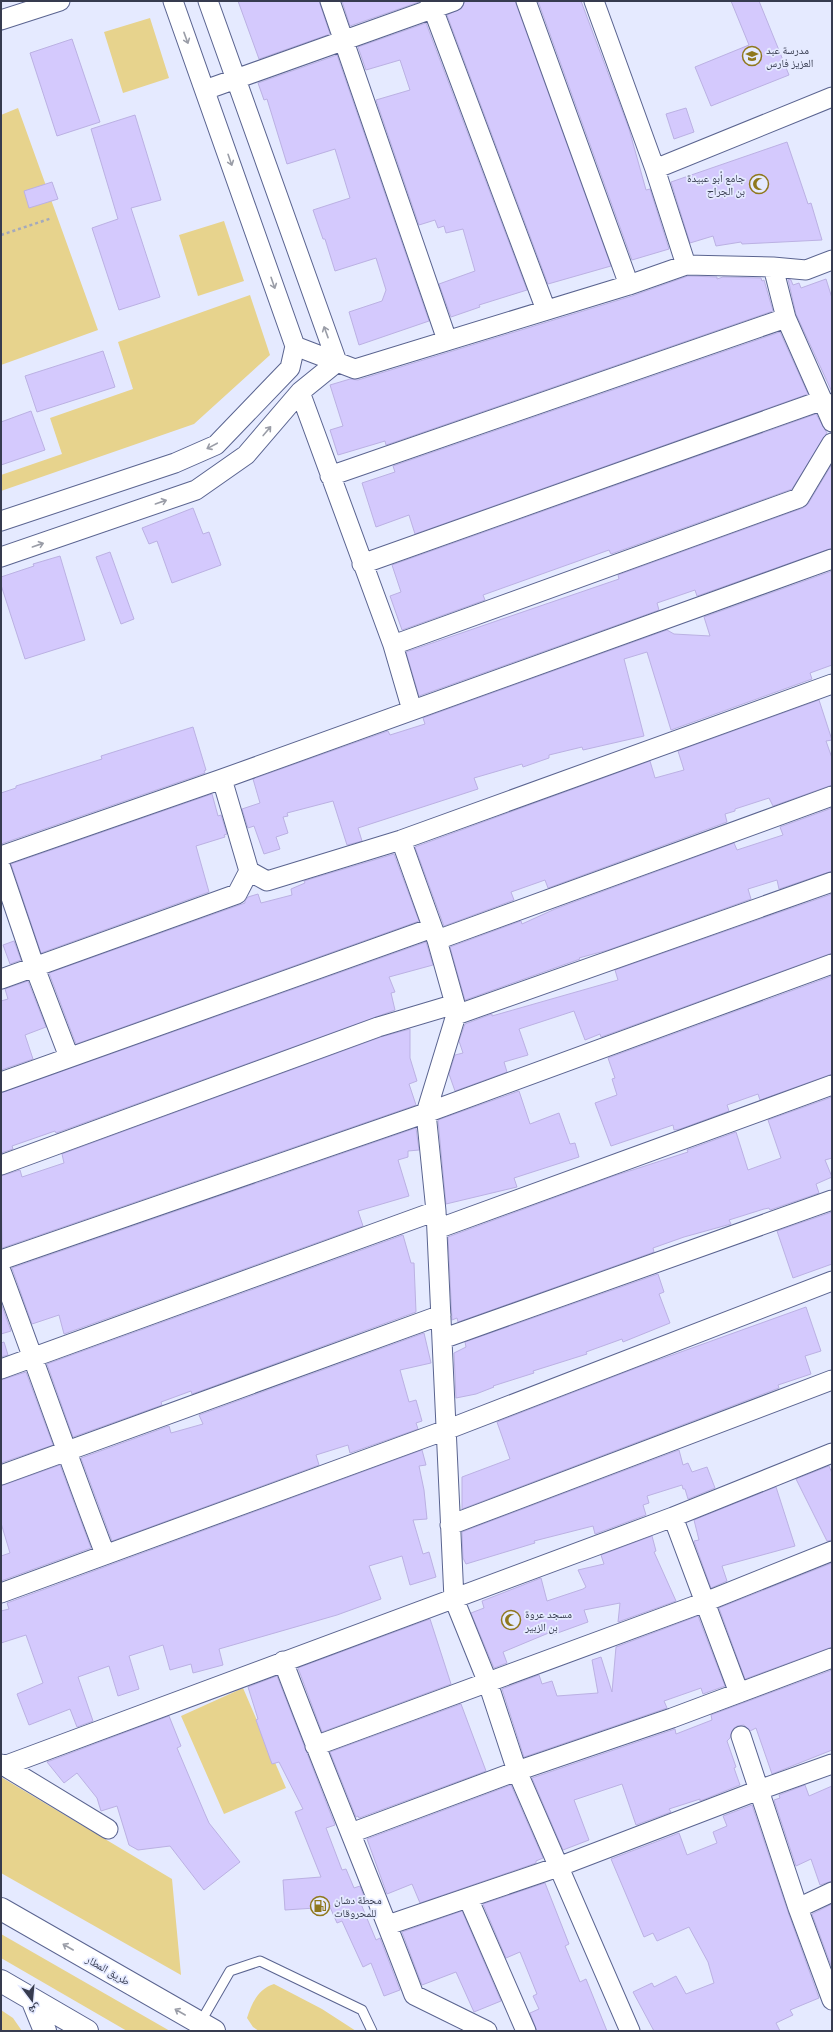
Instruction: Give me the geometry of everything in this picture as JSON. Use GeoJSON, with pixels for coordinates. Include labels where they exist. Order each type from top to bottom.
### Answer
{"type":"FeatureCollection","features":[{"type":"Feature","properties":{"kind":"highway","name":"طريق المطار"},"geometry":{"type":"LineString","coordinates":[[1,1909],[207,2027]]}},
{"type":"Feature","properties":{"kind":"highway"},"geometry":{"type":"LineString","coordinates":[[1,1981],[87,2031]]}},
{"type":"Feature","properties":{"kind":"highway"},"geometry":{"type":"LineString","coordinates":[[32,1999],[45,2031]]}},
{"type":"Feature","properties":{"kind":"street"},"geometry":{"type":"LineString","coordinates":[[1,20],[60,1]]}},
{"type":"Feature","properties":{"kind":"street"},"geometry":{"type":"LineString","coordinates":[[1,521],[175,463],[216,445],[290,368],[295,346],[173,1]]}},
{"type":"Feature","properties":{"kind":"street"},"geometry":{"type":"LineString","coordinates":[[208,1],[336,362]]}},
{"type":"Feature","properties":{"kind":"street"},"geometry":{"type":"LineString","coordinates":[[330,1],[447,340]]}},
{"type":"Feature","properties":{"kind":"street"},"geometry":{"type":"LineString","coordinates":[[205,90],[344,40],[432,5],[454,1]]}},
{"type":"Feature","properties":{"kind":"street"},"geometry":{"type":"LineString","coordinates":[[526,1],[629,285]]}},
{"type":"Feature","properties":{"kind":"street"},"geometry":{"type":"LineString","coordinates":[[594,1],[654,169],[686,265]]}},
{"type":"Feature","properties":{"kind":"street"},"geometry":{"type":"LineString","coordinates":[[432,5],[546,310]]}},
{"type":"Feature","properties":{"kind":"street"},"geometry":{"type":"LineString","coordinates":[[654,169],[832,97]]}},
{"type":"Feature","properties":{"kind":"street"},"geometry":{"type":"LineString","coordinates":[[295,346],[355,369],[629,285],[686,265],[772,267],[806,270],[832,260]]}},
{"type":"Feature","properties":{"kind":"street"},"geometry":{"type":"LineString","coordinates":[[772,267],[786,318],[824,400],[832,422]]}},
{"type":"Feature","properties":{"kind":"street"},"geometry":{"type":"LineString","coordinates":[[330,476],[786,318]]}},
{"type":"Feature","properties":{"kind":"street"},"geometry":{"type":"LineString","coordinates":[[1,557],[196,490],[246,455],[300,392],[336,362]]}},
{"type":"Feature","properties":{"kind":"street"},"geometry":{"type":"LineString","coordinates":[[300,392],[393,645],[412,710]]}},
{"type":"Feature","properties":{"kind":"street"},"geometry":{"type":"LineString","coordinates":[[362,564],[824,400]]}},
{"type":"Feature","properties":{"kind":"street"},"geometry":{"type":"LineString","coordinates":[[393,645],[800,498],[832,443]]}},
{"type":"Feature","properties":{"kind":"street"},"geometry":{"type":"LineString","coordinates":[[1,856],[222,780],[832,559]]}},
{"type":"Feature","properties":{"kind":"street"},"geometry":{"type":"LineString","coordinates":[[1,979],[237,894],[267,881],[401,840],[832,684]]}},
{"type":"Feature","properties":{"kind":"street"},"geometry":{"type":"LineString","coordinates":[[222,780],[249,871],[237,894]]}},
{"type":"Feature","properties":{"kind":"street"},"geometry":{"type":"LineString","coordinates":[[1,1082],[69,1057],[435,934],[832,796]]}},
{"type":"Feature","properties":{"kind":"street"},"geometry":{"type":"LineString","coordinates":[[401,840],[435,934],[455,1010],[426,1113],[437,1220],[454,1599],[488,1683],[517,1771],[630,2031]]}},
{"type":"Feature","properties":{"kind":"street"},"geometry":{"type":"LineString","coordinates":[[1,868],[35,968],[69,1057]]}},
{"type":"Feature","properties":{"kind":"street"},"geometry":{"type":"LineString","coordinates":[[249,871],[267,881]]}},
{"type":"Feature","properties":{"kind":"street"},"geometry":{"type":"LineString","coordinates":[[1,1165],[378,1027],[455,1010],[832,882]]}},
{"type":"Feature","properties":{"kind":"street"},"geometry":{"type":"LineString","coordinates":[[1,1260],[426,1113],[832,964]]}},
{"type":"Feature","properties":{"kind":"street"},"geometry":{"type":"LineString","coordinates":[[1,1369],[832,1085]]}},
{"type":"Feature","properties":{"kind":"street"},"geometry":{"type":"LineString","coordinates":[[442,1339],[832,1200]]}},
{"type":"Feature","properties":{"kind":"street"},"geometry":{"type":"LineString","coordinates":[[1,1271],[66,1452],[105,1554]]}},
{"type":"Feature","properties":{"kind":"street"},"geometry":{"type":"LineString","coordinates":[[1,1593],[446,1430],[832,1281]]}},
{"type":"Feature","properties":{"kind":"street"},"geometry":{"type":"LineString","coordinates":[[1,1475],[441,1316]]}},
{"type":"Feature","properties":{"kind":"street"},"geometry":{"type":"LineString","coordinates":[[450,1525],[832,1380]]}},
{"type":"Feature","properties":{"kind":"street"},"geometry":{"type":"LineString","coordinates":[[3,1765],[673,1517],[832,1453]]}},
{"type":"Feature","properties":{"kind":"street"},"geometry":{"type":"LineString","coordinates":[[673,1517],[739,1693]]}},
{"type":"Feature","properties":{"kind":"street"},"geometry":{"type":"LineString","coordinates":[[315,1746],[705,1602],[832,1551]]}},
{"type":"Feature","properties":{"kind":"street"},"geometry":{"type":"LineString","coordinates":[[351,1833],[517,1771],[739,1693],[832,1658]]}},
{"type":"Feature","properties":{"kind":"street"},"geometry":{"type":"LineString","coordinates":[[284,1662],[315,1746],[388,1925],[414,1995],[487,2031]]}},
{"type":"Feature","properties":{"kind":"street"},"geometry":{"type":"LineString","coordinates":[[741,1736],[798,1908],[832,2000]]}},
{"type":"Feature","properties":{"kind":"street"},"geometry":{"type":"LineString","coordinates":[[388,1925],[558,1868],[759,1790],[832,1764]]}},
{"type":"Feature","properties":{"kind":"street"},"geometry":{"type":"LineString","coordinates":[[3,1765],[108,1829]]}},
{"type":"Feature","properties":{"kind":"street"},"geometry":{"type":"LineString","coordinates":[[798,1908],[832,1892]]}},
{"type":"Feature","properties":{"kind":"street"},"geometry":{"type":"LineString","coordinates":[[468,1898],[526,2031]]}},
{"type":"Feature","properties":{"kind":"lane"},"geometry":{"type":"LineString","coordinates":[[207,2027],[230,1971],[260,1961],[362,2010],[372,2031]]}},
{"type":"Feature","properties":{"kind":"path"},"geometry":{"type":"LineString","coordinates":[[1,235],[52,218]]}},
{"type":"Feature","properties":{"kind":"shaded area"},"geometry":{"type":"Polygon","coordinates":[[[150,18],[169,78],[123,93],[104,32],[150,18]]]}},
{"type":"Feature","properties":{"kind":"shaded area"},"geometry":{"type":"Polygon","coordinates":[[[18,108],[98,330],[1,365],[1,115],[18,108]]]}},
{"type":"Feature","properties":{"kind":"shaded area"},"geometry":{"type":"Polygon","coordinates":[[[224,221],[244,281],[198,296],[179,235],[224,221]]]}},
{"type":"Feature","properties":{"kind":"shaded area"},"geometry":{"type":"Polygon","coordinates":[[[250,295],[270,355],[194,424],[1,491],[1,475],[62,454],[50,418],[133,389],[118,342],[250,295]]]}},
{"type":"Feature","properties":{"kind":"shaded area"},"geometry":{"type":"Polygon","coordinates":[[[243,1688],[286,1788],[224,1814],[181,1716],[243,1688]]]}},
{"type":"Feature","properties":{"kind":"shaded area"},"geometry":{"type":"Polygon","coordinates":[[[1,1777],[172,1879],[181,1975],[1,1873],[1,1777]]]}},
{"type":"Feature","properties":{"kind":"shaded area"},"geometry":{"type":"Polygon","coordinates":[[[1,1934],[170,2031],[127,2031],[1,1958],[1,1934]]]}},
{"type":"Feature","properties":{"kind":"shaded area"},"geometry":{"type":"Polygon","coordinates":[[[274,1984],[322,2009],[356,2031],[259,2031],[253,2027],[247,2018],[256,1997],[268,1986],[274,1984]]]}},
{"type":"Feature","properties":{"kind":"shaded area"},"geometry":{"type":"Polygon","coordinates":[[[1,2010],[13,2018],[22,2031],[1,2031],[1,2010]]]}},
{"type":"Feature","properties":{"kind":"building"},"geometry":{"type":"Polygon","coordinates":[[[238,1],[319,1],[330,34],[259,59],[238,1]]]}},
{"type":"Feature","properties":{"kind":"building"},"geometry":{"type":"Polygon","coordinates":[[[342,1],[419,1],[419,2],[350,26],[342,1]]]}},
{"type":"Feature","properties":{"kind":"building"},"geometry":{"type":"Polygon","coordinates":[[[465,1],[515,1],[611,266],[548,284],[447,15],[462,8],[465,1]]]}},
{"type":"Feature","properties":{"kind":"building"},"geometry":{"type":"Polygon","coordinates":[[[538,1],[581,1],[629,129],[646,190],[650,189],[669,249],[632,260],[538,1]]]}},
{"type":"Feature","properties":{"kind":"building","name":"مدرسة عبد العزيز فارس"},"geometry":{"type":"Polygon","coordinates":[[[731,1],[759,1],[789,75],[711,106],[695,67],[749,45],[731,1]]]}},
{"type":"Feature","properties":{"kind":"building"},"geometry":{"type":"Polygon","coordinates":[[[426,23],[527,290],[479,305],[480,307],[451,317],[439,284],[475,271],[463,229],[446,233],[444,226],[438,228],[435,220],[419,225],[376,100],[410,90],[400,60],[366,70],[358,47],[426,23]]]}},
{"type":"Feature","properties":{"kind":"building"},"geometry":{"type":"Polygon","coordinates":[[[72,39],[100,122],[57,136],[30,53],[72,39]]]}},
{"type":"Feature","properties":{"kind":"building"},"geometry":{"type":"Polygon","coordinates":[[[337,55],[429,321],[359,345],[349,312],[382,301],[386,290],[376,258],[335,271],[325,239],[323,239],[313,210],[350,198],[335,149],[287,164],[267,99],[264,100],[258,83],[337,55]]]}},
{"type":"Feature","properties":{"kind":"building"},"geometry":{"type":"Polygon","coordinates":[[[686,108],[694,132],[674,139],[666,114],[686,108]]]}},
{"type":"Feature","properties":{"kind":"building"},"geometry":{"type":"Polygon","coordinates":[[[135,115],[161,200],[131,208],[160,297],[119,310],[92,228],[118,219],[91,129],[135,115]]]}},
{"type":"Feature","properties":{"kind":"building"},"geometry":{"type":"Polygon","coordinates":[[[787,142],[808,204],[811,203],[822,240],[742,244],[741,242],[716,246],[713,236],[690,243],[671,182],[787,142]]]}},
{"type":"Feature","properties":{"kind":"building"},"geometry":{"type":"Polygon","coordinates":[[[52,182],[58,199],[29,208],[24,191],[52,182]]]}},
{"type":"Feature","properties":{"kind":"building"},"geometry":{"type":"Polygon","coordinates":[[[688,276],[717,277],[717,279],[723,277],[761,278],[762,281],[764,280],[773,311],[386,445],[385,441],[338,455],[330,430],[343,426],[330,385],[350,379],[358,380],[632,296],[688,276]]]}},
{"type":"Feature","properties":{"kind":"building"},"geometry":{"type":"Polygon","coordinates":[[[788,279],[791,280],[793,285],[799,283],[801,288],[826,279],[832,298],[832,392],[796,314],[788,279]]]}},
{"type":"Feature","properties":{"kind":"building"},"geometry":{"type":"Polygon","coordinates":[[[780,332],[808,394],[415,534],[409,515],[376,527],[362,483],[395,472],[393,466],[780,332]]]}},
{"type":"Feature","properties":{"kind":"building"},"geometry":{"type":"Polygon","coordinates":[[[103,351],[115,387],[37,412],[25,376],[103,351]]]}},
{"type":"Feature","properties":{"kind":"building"},"geometry":{"type":"Polygon","coordinates":[[[31,411],[45,450],[1,465],[1,422],[31,411]]]}},
{"type":"Feature","properties":{"kind":"building"},"geometry":{"type":"Polygon","coordinates":[[[816,414],[827,433],[792,489],[611,554],[609,550],[483,595],[485,600],[402,630],[390,596],[401,592],[392,565],[816,414]]]}},
{"type":"Feature","properties":{"kind":"building"},"geometry":{"type":"Polygon","coordinates":[[[832,464],[832,548],[697,596],[695,590],[657,603],[659,610],[419,696],[406,652],[619,579],[618,575],[803,508],[808,504],[832,464]]]}},
{"type":"Feature","properties":{"kind":"building"},"geometry":{"type":"Polygon","coordinates":[[[193,508],[203,534],[209,532],[221,565],[172,583],[157,541],[149,544],[142,528],[193,508]]]}},
{"type":"Feature","properties":{"kind":"building"},"geometry":{"type":"Polygon","coordinates":[[[110,552],[134,619],[121,624],[96,557],[110,552]]]}},
{"type":"Feature","properties":{"kind":"building"},"geometry":{"type":"Polygon","coordinates":[[[60,556],[85,640],[25,659],[1,585],[1,577],[34,566],[33,564],[60,556]]]}},
{"type":"Feature","properties":{"kind":"building"},"geometry":{"type":"Polygon","coordinates":[[[832,571],[832,665],[810,673],[812,679],[671,730],[647,652],[624,659],[644,736],[583,750],[582,747],[549,755],[549,758],[523,767],[522,764],[474,778],[478,789],[358,828],[362,841],[347,845],[333,801],[287,813],[288,816],[283,817],[288,833],[276,837],[280,849],[264,854],[254,826],[248,828],[242,809],[260,803],[253,779],[388,731],[390,735],[425,724],[423,718],[667,630],[674,634],[710,636],[704,617],[832,571]]]}},
{"type":"Feature","properties":{"kind":"building"},"geometry":{"type":"Polygon","coordinates":[[[819,700],[832,740],[826,741],[832,758],[832,785],[773,806],[769,798],[735,809],[735,811],[725,814],[727,822],[548,888],[545,880],[511,892],[514,900],[444,926],[415,847],[650,761],[655,778],[684,770],[678,751],[819,700]]]}},
{"type":"Feature","properties":{"kind":"building"},"geometry":{"type":"Polygon","coordinates":[[[193,727],[206,770],[204,771],[205,773],[1,844],[1,793],[16,788],[16,786],[102,759],[101,756],[193,727]]]}},
{"type":"Feature","properties":{"kind":"building"},"geometry":{"type":"Polygon","coordinates":[[[212,794],[218,816],[221,815],[227,834],[224,835],[225,837],[196,846],[209,892],[41,953],[11,864],[212,794]]]}},
{"type":"Feature","properties":{"kind":"building"},"geometry":{"type":"Polygon","coordinates":[[[832,808],[832,871],[779,889],[777,880],[748,889],[751,899],[608,950],[579,958],[580,959],[465,1000],[450,947],[521,921],[522,924],[555,909],[734,843],[737,850],[783,835],[780,827],[832,808]]]}},
{"type":"Feature","properties":{"kind":"building"},"geometry":{"type":"Polygon","coordinates":[[[394,854],[419,921],[76,1044],[49,973],[245,903],[248,897],[258,894],[261,903],[292,895],[291,889],[305,883],[304,881],[394,854]]]}},
{"type":"Feature","properties":{"kind":"building"},"geometry":{"type":"Polygon","coordinates":[[[832,894],[832,953],[601,1037],[600,1034],[585,1040],[574,1011],[519,1029],[528,1055],[504,1062],[507,1072],[455,1091],[449,1074],[455,1055],[463,1053],[459,1041],[465,1024],[492,1014],[492,1016],[618,980],[615,970],[832,894]]]}},
{"type":"Feature","properties":{"kind":"building"},"geometry":{"type":"Polygon","coordinates":[[[14,941],[21,960],[10,964],[3,945],[14,941]]]}},
{"type":"Feature","properties":{"kind":"building"},"geometry":{"type":"Polygon","coordinates":[[[426,942],[433,965],[389,977],[395,992],[391,993],[395,1010],[56,1133],[55,1131],[12,1146],[13,1149],[1,1153],[1,1093],[426,942]]]}},
{"type":"Feature","properties":{"kind":"building"},"geometry":{"type":"Polygon","coordinates":[[[832,976],[832,1074],[760,1100],[758,1094],[727,1105],[729,1111],[680,1129],[674,1130],[673,1125],[611,1146],[595,1103],[617,1095],[612,1079],[615,1078],[608,1058],[832,976]]]}},
{"type":"Feature","properties":{"kind":"building"},"geometry":{"type":"Polygon","coordinates":[[[28,981],[46,1027],[25,1035],[33,1059],[1,1070],[1,1001],[8,999],[5,989],[28,981]]]}},
{"type":"Feature","properties":{"kind":"building"},"geometry":{"type":"Polygon","coordinates":[[[410,1029],[410,1058],[417,1081],[409,1084],[416,1105],[2,1248],[1,1176],[20,1170],[22,1177],[64,1163],[62,1154],[381,1037],[410,1029]]]}},
{"type":"Feature","properties":{"kind":"building"},"geometry":{"type":"Polygon","coordinates":[[[519,1091],[530,1124],[559,1113],[570,1144],[575,1143],[579,1157],[514,1178],[517,1187],[446,1204],[438,1120],[519,1091]]]}},
{"type":"Feature","properties":{"kind":"building"},"geometry":{"type":"Polygon","coordinates":[[[832,1097],[832,1158],[825,1160],[832,1177],[816,1184],[819,1193],[770,1210],[769,1208],[764,1209],[729,1220],[731,1224],[684,1237],[653,1248],[654,1252],[458,1322],[457,1318],[452,1320],[448,1237],[614,1176],[688,1152],[687,1150],[736,1132],[748,1170],[781,1158],[768,1120],[832,1097]]]}},
{"type":"Feature","properties":{"kind":"building"},"geometry":{"type":"Polygon","coordinates":[[[416,1128],[419,1150],[408,1151],[408,1157],[398,1160],[409,1196],[358,1211],[363,1226],[64,1334],[59,1315],[32,1324],[12,1268],[416,1128]]]}},
{"type":"Feature","properties":{"kind":"building"},"geometry":{"type":"Polygon","coordinates":[[[832,1212],[832,1264],[793,1278],[777,1231],[832,1212]]]}},
{"type":"Feature","properties":{"kind":"building"},"geometry":{"type":"Polygon","coordinates":[[[403,1235],[411,1263],[414,1263],[416,1312],[192,1394],[191,1391],[161,1402],[162,1405],[73,1437],[47,1364],[403,1235]]]}},
{"type":"Feature","properties":{"kind":"building"},"geometry":{"type":"Polygon","coordinates":[[[658,1274],[664,1292],[659,1294],[670,1323],[623,1342],[622,1339],[586,1352],[587,1354],[533,1371],[534,1373],[493,1386],[494,1387],[476,1394],[456,1398],[454,1353],[466,1347],[465,1342],[658,1274]]]}},
{"type":"Feature","properties":{"kind":"building"},"geometry":{"type":"Polygon","coordinates":[[[1,1303],[11,1331],[1,1334],[1,1303]]]}},
{"type":"Feature","properties":{"kind":"building"},"geometry":{"type":"Polygon","coordinates":[[[806,1307],[821,1351],[805,1356],[811,1374],[778,1385],[779,1388],[462,1509],[462,1477],[510,1459],[497,1422],[639,1367],[806,1307]]]}},
{"type":"Feature","properties":{"kind":"building"},"geometry":{"type":"Polygon","coordinates":[[[424,1333],[431,1363],[400,1370],[409,1402],[416,1400],[422,1421],[416,1423],[418,1429],[350,1453],[348,1445],[316,1455],[319,1465],[112,1541],[81,1458],[169,1426],[171,1433],[203,1424],[199,1415],[424,1333]]]}},
{"type":"Feature","properties":{"kind":"building"},"geometry":{"type":"Polygon","coordinates":[[[4,1342],[8,1355],[1,1357],[1,1343],[4,1342]]]}},
{"type":"Feature","properties":{"kind":"building"},"geometry":{"type":"Polygon","coordinates":[[[26,1372],[53,1445],[1,1463],[1,1380],[26,1372]]]}},
{"type":"Feature","properties":{"kind":"building"},"geometry":{"type":"Polygon","coordinates":[[[422,1450],[426,1465],[419,1466],[424,1490],[427,1519],[413,1520],[423,1554],[429,1552],[436,1577],[410,1585],[402,1556],[369,1566],[381,1599],[337,1615],[219,1649],[223,1665],[193,1673],[191,1664],[170,1670],[163,1645],[129,1656],[139,1689],[118,1696],[109,1666],[78,1677],[93,1721],[77,1727],[70,1709],[29,1725],[17,1694],[43,1683],[26,1635],[1,1643],[1,1611],[9,1609],[7,1603],[422,1450]]]}},
{"type":"Feature","properties":{"kind":"building"},"geometry":{"type":"Polygon","coordinates":[[[679,1450],[683,1465],[688,1463],[692,1472],[707,1467],[715,1488],[688,1499],[682,1485],[647,1496],[649,1503],[643,1505],[646,1515],[595,1534],[593,1526],[534,1541],[535,1543],[466,1564],[463,1558],[462,1532],[679,1450]]]}},
{"type":"Feature","properties":{"kind":"building"},"geometry":{"type":"Polygon","coordinates":[[[60,1465],[91,1548],[1,1581],[1,1556],[10,1553],[1,1523],[1,1486],[60,1465]]]}},
{"type":"Feature","properties":{"kind":"building"},"geometry":{"type":"Polygon","coordinates":[[[829,1466],[832,1473],[832,1540],[827,1541],[796,1479],[829,1466]]]}},
{"type":"Feature","properties":{"kind":"building"},"geometry":{"type":"Polygon","coordinates":[[[776,1487],[795,1546],[722,1566],[727,1581],[711,1588],[694,1541],[699,1540],[694,1520],[776,1487]]]}},
{"type":"Feature","properties":{"kind":"building"},"geometry":{"type":"Polygon","coordinates":[[[652,1536],[656,1551],[654,1552],[676,1601],[618,1622],[620,1603],[584,1610],[588,1622],[552,1635],[551,1632],[503,1652],[507,1663],[494,1668],[471,1613],[484,1608],[482,1601],[541,1578],[547,1601],[583,1589],[586,1587],[578,1570],[604,1564],[601,1555],[652,1536]]]}},
{"type":"Feature","properties":{"kind":"building"},"geometry":{"type":"Polygon","coordinates":[[[832,1563],[832,1647],[745,1679],[719,1608],[832,1563]]]}},
{"type":"Feature","properties":{"kind":"building"},"geometry":{"type":"Polygon","coordinates":[[[698,1616],[725,1686],[703,1694],[701,1688],[664,1701],[667,1708],[524,1757],[502,1689],[539,1675],[542,1684],[552,1681],[557,1696],[598,1693],[592,1660],[601,1657],[612,1692],[616,1647],[698,1616]]]}},
{"type":"Feature","properties":{"kind":"building"},"geometry":{"type":"Polygon","coordinates":[[[430,1619],[451,1684],[322,1732],[298,1668],[430,1619]]]}},
{"type":"Feature","properties":{"kind":"building"},"geometry":{"type":"Polygon","coordinates":[[[832,1670],[832,1750],[772,1774],[756,1728],[750,1731],[744,1725],[737,1726],[733,1729],[730,1738],[727,1741],[736,1767],[734,1768],[740,1785],[700,1801],[700,1799],[669,1809],[671,1812],[636,1825],[622,1784],[574,1800],[589,1840],[563,1850],[532,1778],[675,1729],[676,1734],[712,1720],[711,1715],[832,1670]]]}},
{"type":"Feature","properties":{"kind":"building"},"geometry":{"type":"Polygon","coordinates":[[[277,1676],[335,1825],[326,1828],[342,1870],[346,1869],[354,1888],[360,1886],[366,1902],[361,1904],[376,1940],[380,1938],[400,1990],[384,1996],[371,1963],[363,1967],[342,1921],[337,1923],[330,1907],[285,1910],[283,1880],[321,1877],[295,1812],[303,1809],[279,1762],[272,1764],[256,1720],[258,1719],[248,1687],[277,1676]]]}},
{"type":"Feature","properties":{"kind":"building"},"geometry":{"type":"Polygon","coordinates":[[[461,1704],[486,1771],[359,1818],[358,1816],[356,1817],[330,1752],[461,1704]]]}},
{"type":"Feature","properties":{"kind":"building"},"geometry":{"type":"Polygon","coordinates":[[[169,1716],[181,1746],[177,1748],[209,1823],[240,1862],[204,1890],[170,1846],[138,1850],[129,1845],[117,1806],[101,1811],[97,1798],[77,1773],[64,1783],[47,1762],[169,1716]]]}},
{"type":"Feature","properties":{"kind":"building"},"geometry":{"type":"Polygon","coordinates":[[[511,1785],[543,1858],[536,1861],[536,1863],[420,1903],[412,1884],[387,1894],[367,1839],[511,1785]]]}},
{"type":"Feature","properties":{"kind":"building"},"geometry":{"type":"Polygon","coordinates":[[[805,1785],[809,1796],[832,1786],[832,1881],[820,1885],[811,1859],[796,1866],[774,1800],[780,1798],[779,1795],[805,1785]]]}},
{"type":"Feature","properties":{"kind":"building"},"geometry":{"type":"Polygon","coordinates":[[[752,1805],[819,1998],[790,2010],[793,2015],[776,2023],[780,2031],[654,2031],[633,1992],[652,1983],[654,1987],[676,1976],[686,1994],[714,1983],[708,1962],[689,1927],[657,1941],[653,1933],[644,1937],[611,1859],[679,1833],[687,1855],[717,1843],[713,1832],[727,1826],[723,1816],[752,1805]]]}},
{"type":"Feature","properties":{"kind":"building"},"geometry":{"type":"Polygon","coordinates":[[[545,1883],[569,1944],[565,1946],[580,1982],[586,1979],[607,2031],[537,2031],[530,2013],[539,2009],[533,1996],[537,1994],[520,1952],[506,1958],[483,1904],[545,1883]]]}},
{"type":"Feature","properties":{"kind":"building"},"geometry":{"type":"Polygon","coordinates":[[[832,1904],[832,1968],[812,1914],[832,1904]]]}},
{"type":"Feature","properties":{"kind":"building"},"geometry":{"type":"Polygon","coordinates":[[[462,1911],[501,2001],[474,2012],[456,1972],[422,1985],[402,1932],[462,1911]]]}},
{"type":"Feature","properties":{"kind":"place","name":"مدرسة عبد العزيز فارس"},"geometry":{"type":"Point","coordinates":[752,56]}},
{"type":"Feature","properties":{"kind":"place","name":"جامع أبو عبيدة بن الجراح"},"geometry":{"type":"Point","coordinates":[759,184]}},
{"type":"Feature","properties":{"kind":"place","name":"مسجد عروة بن الزبير"},"geometry":{"type":"Point","coordinates":[511,1620]}},
{"type":"Feature","properties":{"kind":"place","name":"محطة دشان للمحروقات"},"geometry":{"type":"Point","coordinates":[320,1906]}}]}
